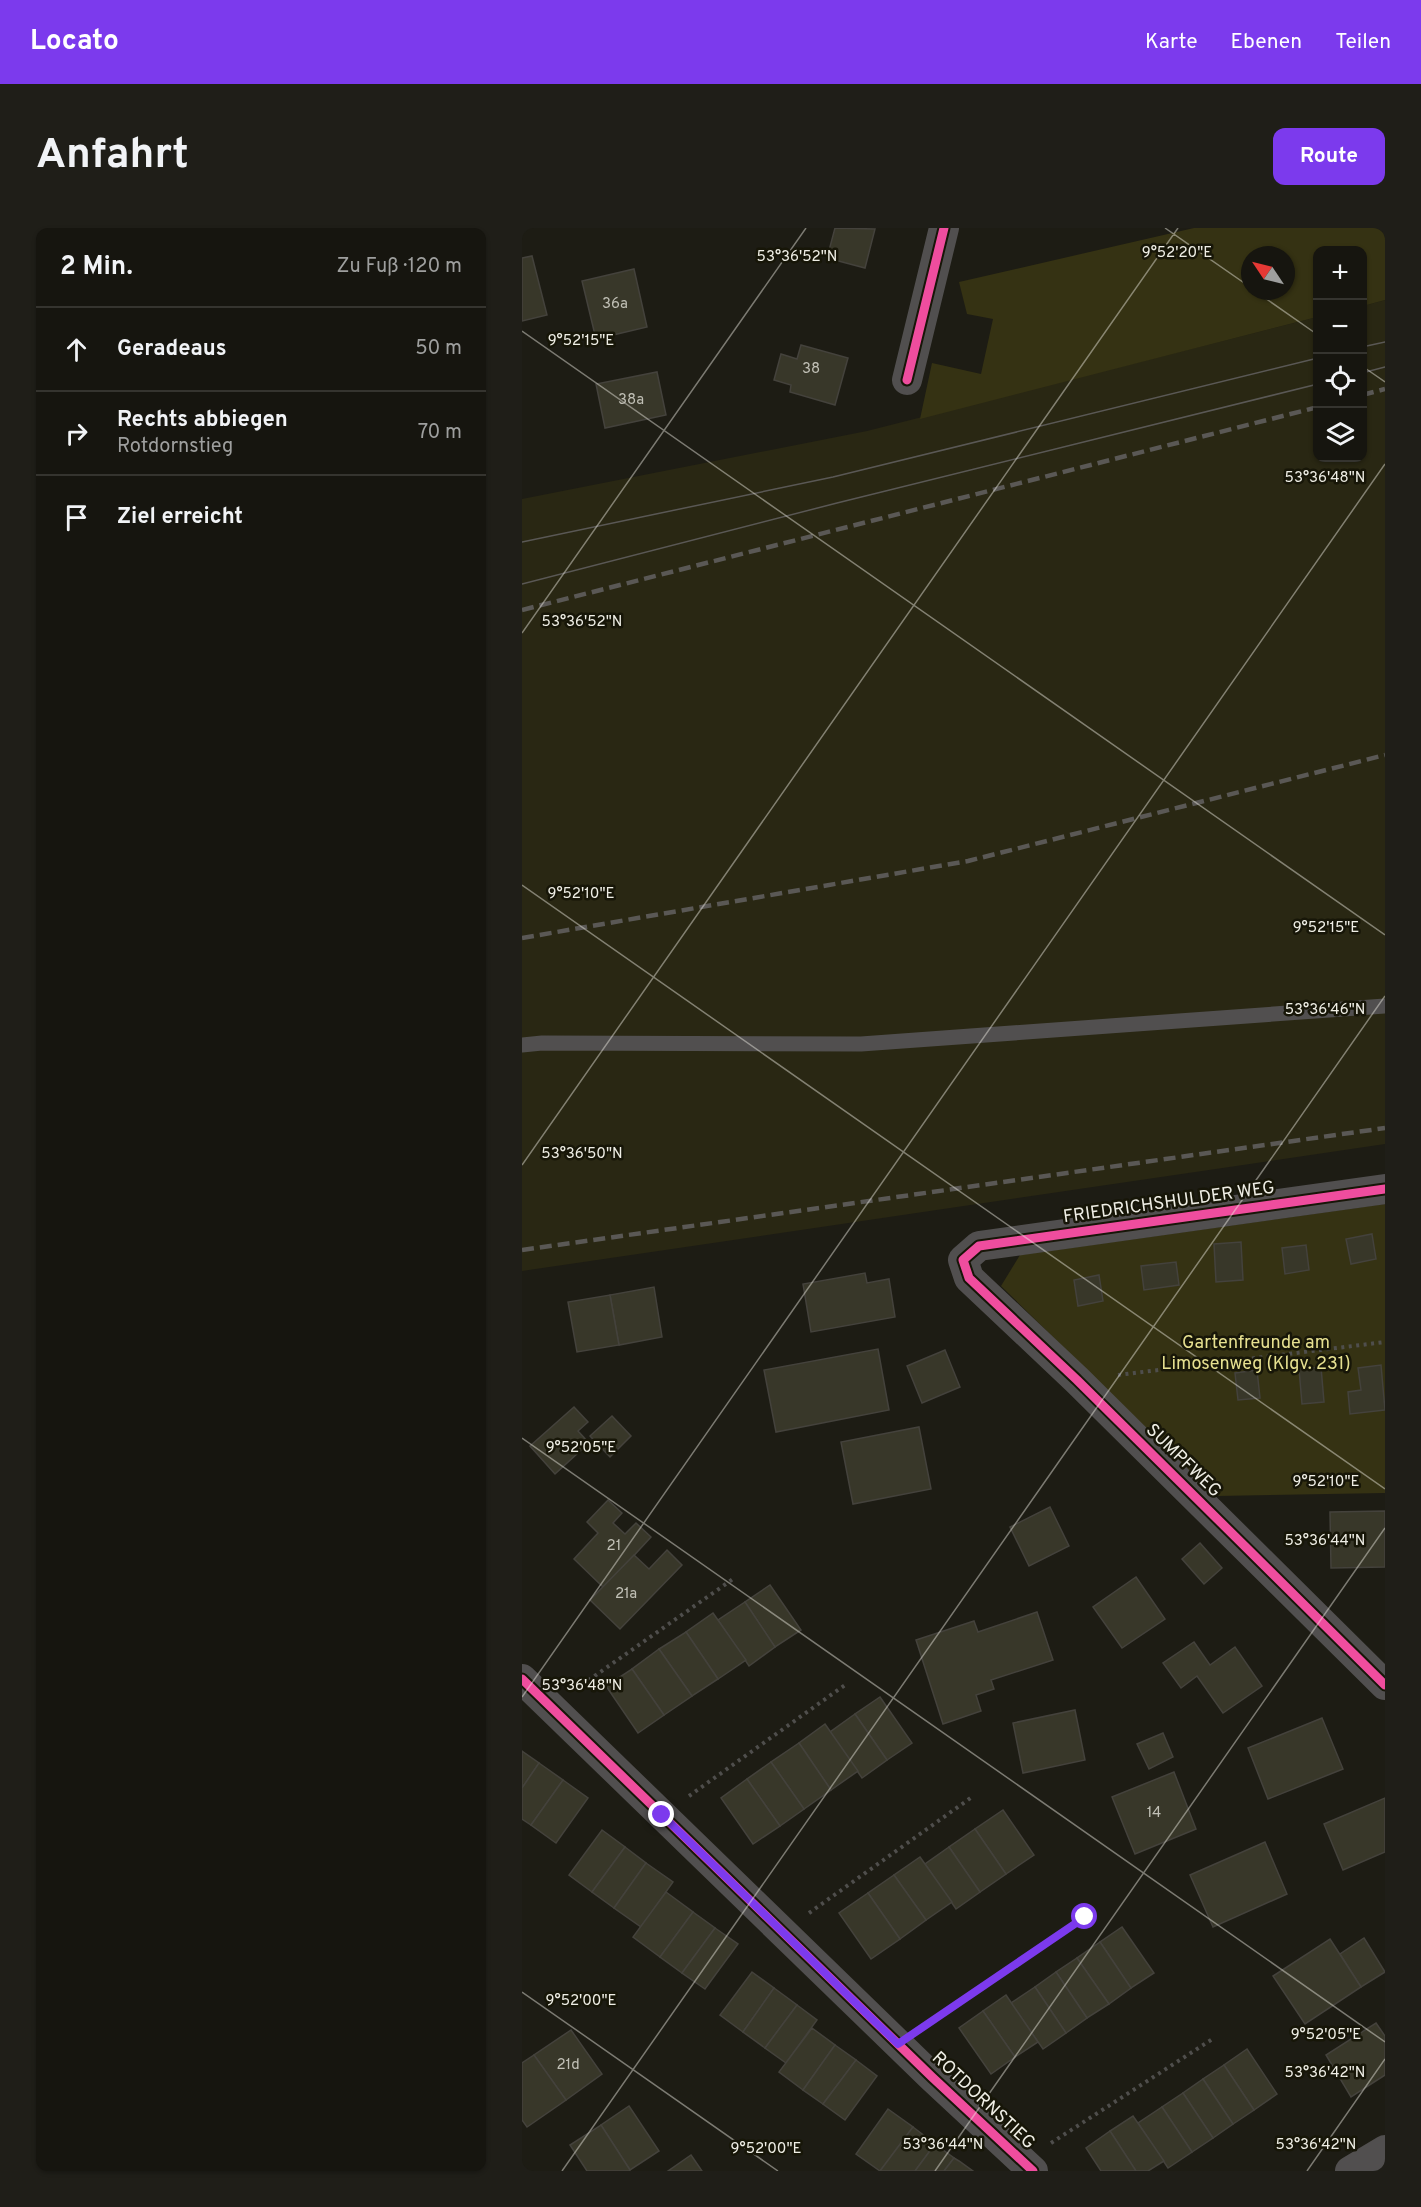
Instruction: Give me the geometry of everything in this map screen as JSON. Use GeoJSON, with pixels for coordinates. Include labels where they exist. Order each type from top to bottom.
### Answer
{"type":"FeatureCollection","features":[{"type":"Feature","properties":{"kind":"street"},"geometry":{"type":"LineString","coordinates":[[907,380],[944,228]]}},
{"type":"Feature","properties":{"kind":"street","name":"FRIEDRICHSHULDER WEG"},"geometry":{"type":"LineString","coordinates":[[963,1260],[979,1246],[1385,1189]]}},
{"type":"Feature","properties":{"kind":"street","name":"SUMPFWEG"},"geometry":{"type":"LineString","coordinates":[[963,1260],[969,1278],[1077,1380],[1385,1685]]}},
{"type":"Feature","properties":{"kind":"street","name":"ROTDORNSTIEG"},"geometry":{"type":"LineString","coordinates":[[522,1679],[898,2044],[1028,2166]]}},
{"type":"Feature","properties":{"kind":"street"},"geometry":{"type":"LineString","coordinates":[[1350,2171],[1385,2150]]}},
{"type":"Feature","properties":{"kind":"lane"},"geometry":{"type":"LineString","coordinates":[[522,1045],[542,1043],[861,1044],[1385,1006]]}},
{"type":"Feature","properties":{"kind":"path"},"geometry":{"type":"LineString","coordinates":[[1077,1380],[1385,1342]]}},
{"type":"Feature","properties":{"kind":"path"},"geometry":{"type":"LineString","coordinates":[[550,1707],[733,1579]]}},
{"type":"Feature","properties":{"kind":"path"},"geometry":{"type":"LineString","coordinates":[[662,1815],[845,1685]]}},
{"type":"Feature","properties":{"kind":"path"},"geometry":{"type":"LineString","coordinates":[[783,1932],[972,1797]]}},
{"type":"Feature","properties":{"kind":"path"},"geometry":{"type":"LineString","coordinates":[[898,2044],[1085,1917]]}},
{"type":"Feature","properties":{"kind":"path"},"geometry":{"type":"LineString","coordinates":[[1028,2166],[1214,2038]]}},
{"type":"Feature","properties":{"kind":"shaded area"},"geometry":{"type":"Polygon","coordinates":[[[1385,300],[1385,1144],[522,1271],[522,499],[867,431],[1313,318],[1313,462],[1367,462],[1367,305],[1385,300]]]}},
{"type":"Feature","properties":{"kind":"green space"},"geometry":{"type":"Polygon","coordinates":[[[1194,228],[1385,228],[1385,300],[1367,305],[1367,246],[1313,246],[1313,318],[920,419],[932,363],[981,374],[993,319],[967,314],[959,282],[1194,228]]]}},
{"type":"Feature","properties":{"kind":"green space","name":"Gartenfreunde am Limosenweg (Klgv. 231)"},"geometry":{"type":"Polygon","coordinates":[[[1385,1204],[1385,1493],[1216,1496],[1001,1286],[1020,1255],[1385,1204]]]}},
{"type":"Feature","properties":{"kind":"building"},"geometry":{"type":"Polygon","coordinates":[[[835,228],[875,229],[865,268],[827,258],[835,228]]]}},
{"type":"Feature","properties":{"kind":"building"},"geometry":{"type":"Polygon","coordinates":[[[532,256],[547,315],[522,321],[522,258],[532,256]]]}},
{"type":"Feature","properties":{"kind":"building"},"geometry":{"type":"Polygon","coordinates":[[[634,269],[647,327],[596,339],[582,281],[634,269]]]}},
{"type":"Feature","properties":{"kind":"building"},"geometry":{"type":"Polygon","coordinates":[[[801,345],[848,358],[835,405],[790,392],[791,385],[774,380],[781,354],[797,359],[801,345]]]}},
{"type":"Feature","properties":{"kind":"building"},"geometry":{"type":"Polygon","coordinates":[[[657,372],[666,415],[605,428],[596,384],[657,372]]]}},
{"type":"Feature","properties":{"kind":"building"},"geometry":{"type":"Polygon","coordinates":[[[1372,1234],[1376,1259],[1351,1264],[1346,1239],[1372,1234]]]}},
{"type":"Feature","properties":{"kind":"building"},"geometry":{"type":"Polygon","coordinates":[[[1241,1242],[1243,1280],[1216,1282],[1214,1244],[1241,1242]]]}},
{"type":"Feature","properties":{"kind":"building"},"geometry":{"type":"Polygon","coordinates":[[[1306,1245],[1309,1270],[1285,1274],[1282,1248],[1306,1245]]]}},
{"type":"Feature","properties":{"kind":"building"},"geometry":{"type":"Polygon","coordinates":[[[1176,1262],[1179,1285],[1144,1290],[1141,1266],[1176,1262]]]}},
{"type":"Feature","properties":{"kind":"building"},"geometry":{"type":"Polygon","coordinates":[[[865,1273],[867,1283],[889,1279],[895,1317],[811,1332],[803,1284],[865,1273]]]}},
{"type":"Feature","properties":{"kind":"building"},"geometry":{"type":"Polygon","coordinates":[[[1099,1275],[1103,1301],[1078,1306],[1074,1280],[1099,1275]]]}},
{"type":"Feature","properties":{"kind":"building"},"geometry":{"type":"Polygon","coordinates":[[[654,1287],[662,1337],[619,1345],[610,1295],[654,1287]]]}},
{"type":"Feature","properties":{"kind":"building"},"geometry":{"type":"Polygon","coordinates":[[[610,1295],[619,1345],[577,1352],[568,1302],[610,1295]]]}},
{"type":"Feature","properties":{"kind":"building"},"geometry":{"type":"Polygon","coordinates":[[[878,1349],[889,1410],[776,1432],[764,1370],[878,1349]]]}},
{"type":"Feature","properties":{"kind":"building"},"geometry":{"type":"Polygon","coordinates":[[[945,1350],[960,1387],[922,1403],[907,1366],[945,1350]]]}},
{"type":"Feature","properties":{"kind":"building"},"geometry":{"type":"Polygon","coordinates":[[[1381,1365],[1385,1410],[1350,1414],[1348,1392],[1361,1390],[1358,1368],[1381,1365]]]}},
{"type":"Feature","properties":{"kind":"building"},"geometry":{"type":"Polygon","coordinates":[[[1321,1367],[1324,1402],[1302,1404],[1299,1369],[1321,1367]]]}},
{"type":"Feature","properties":{"kind":"building"},"geometry":{"type":"Polygon","coordinates":[[[1257,1370],[1260,1398],[1238,1400],[1235,1373],[1257,1370]]]}},
{"type":"Feature","properties":{"kind":"building"},"geometry":{"type":"Polygon","coordinates":[[[574,1407],[588,1422],[578,1431],[589,1443],[555,1474],[530,1446],[574,1407]]]}},
{"type":"Feature","properties":{"kind":"building"},"geometry":{"type":"Polygon","coordinates":[[[612,1416],[631,1436],[610,1457],[590,1436],[612,1416]]]}},
{"type":"Feature","properties":{"kind":"building"},"geometry":{"type":"Polygon","coordinates":[[[919,1427],[931,1489],[853,1504],[841,1442],[919,1427]]]}},
{"type":"Feature","properties":{"kind":"building"},"geometry":{"type":"Polygon","coordinates":[[[608,1500],[622,1513],[613,1523],[625,1534],[636,1523],[651,1537],[604,1588],[574,1559],[598,1533],[587,1522],[608,1500]]]}},
{"type":"Feature","properties":{"kind":"building"},"geometry":{"type":"Polygon","coordinates":[[[1050,1507],[1069,1546],[1029,1566],[1010,1527],[1050,1507]]]}},
{"type":"Feature","properties":{"kind":"building"},"geometry":{"type":"Polygon","coordinates":[[[1385,1511],[1385,1567],[1331,1568],[1330,1512],[1385,1511]]]}},
{"type":"Feature","properties":{"kind":"building"},"geometry":{"type":"Polygon","coordinates":[[[1200,1543],[1222,1568],[1204,1584],[1182,1559],[1200,1543]]]}},
{"type":"Feature","properties":{"kind":"building"},"geometry":{"type":"Polygon","coordinates":[[[667,1550],[682,1565],[620,1629],[590,1600],[634,1555],[649,1569],[667,1550]]]}},
{"type":"Feature","properties":{"kind":"building"},"geometry":{"type":"Polygon","coordinates":[[[1136,1577],[1165,1619],[1122,1648],[1093,1607],[1136,1577]]]}},
{"type":"Feature","properties":{"kind":"building"},"geometry":{"type":"Polygon","coordinates":[[[770,1585],[801,1630],[775,1647],[745,1602],[770,1585]]]}},
{"type":"Feature","properties":{"kind":"building"},"geometry":{"type":"Polygon","coordinates":[[[745,1602],[775,1647],[749,1666],[718,1620],[745,1602]]]}},
{"type":"Feature","properties":{"kind":"building"},"geometry":{"type":"Polygon","coordinates":[[[1037,1612],[1053,1660],[991,1680],[994,1689],[976,1695],[981,1711],[943,1724],[916,1640],[974,1621],[978,1632],[1037,1612]]]}},
{"type":"Feature","properties":{"kind":"building"},"geometry":{"type":"Polygon","coordinates":[[[713,1613],[746,1660],[718,1679],[686,1632],[713,1613]]]}},
{"type":"Feature","properties":{"kind":"building"},"geometry":{"type":"Polygon","coordinates":[[[686,1632],[718,1679],[692,1696],[659,1649],[686,1632]]]}},
{"type":"Feature","properties":{"kind":"building"},"geometry":{"type":"Polygon","coordinates":[[[1194,1642],[1210,1665],[1235,1647],[1262,1686],[1223,1713],[1197,1676],[1181,1688],[1163,1663],[1194,1642]]]}},
{"type":"Feature","properties":{"kind":"building"},"geometry":{"type":"Polygon","coordinates":[[[659,1649],[692,1696],[664,1715],[632,1669],[659,1649]]]}},
{"type":"Feature","properties":{"kind":"building"},"geometry":{"type":"Polygon","coordinates":[[[632,1669],[664,1715],[638,1733],[606,1686],[632,1669]]]}},
{"type":"Feature","properties":{"kind":"building"},"geometry":{"type":"Polygon","coordinates":[[[880,1697],[912,1743],[887,1760],[855,1714],[880,1697]]]}},
{"type":"Feature","properties":{"kind":"building"},"geometry":{"type":"Polygon","coordinates":[[[1075,1710],[1085,1760],[1023,1773],[1013,1723],[1075,1710]]]}},
{"type":"Feature","properties":{"kind":"building"},"geometry":{"type":"Polygon","coordinates":[[[855,1714],[887,1760],[862,1778],[830,1732],[855,1714]]]}},
{"type":"Feature","properties":{"kind":"building"},"geometry":{"type":"Polygon","coordinates":[[[1322,1718],[1343,1769],[1268,1799],[1248,1748],[1322,1718]]]}},
{"type":"Feature","properties":{"kind":"building"},"geometry":{"type":"Polygon","coordinates":[[[825,1724],[858,1771],[831,1790],[799,1743],[825,1724]]]}},
{"type":"Feature","properties":{"kind":"building"},"geometry":{"type":"Polygon","coordinates":[[[1163,1733],[1173,1757],[1149,1769],[1137,1744],[1163,1733]]]}},
{"type":"Feature","properties":{"kind":"building"},"geometry":{"type":"Polygon","coordinates":[[[799,1743],[831,1790],[804,1809],[771,1762],[799,1743]]]}},
{"type":"Feature","properties":{"kind":"building"},"geometry":{"type":"Polygon","coordinates":[[[522,1751],[539,1763],[522,1788],[522,1751]]]}},
{"type":"Feature","properties":{"kind":"building"},"geometry":{"type":"Polygon","coordinates":[[[771,1762],[804,1809],[780,1826],[747,1779],[771,1762]]]}},
{"type":"Feature","properties":{"kind":"building"},"geometry":{"type":"Polygon","coordinates":[[[539,1763],[563,1780],[531,1825],[522,1819],[522,1788],[539,1763]]]}},
{"type":"Feature","properties":{"kind":"building"},"geometry":{"type":"Polygon","coordinates":[[[1174,1772],[1196,1829],[1135,1854],[1112,1797],[1174,1772]]]}},
{"type":"Feature","properties":{"kind":"building"},"geometry":{"type":"Polygon","coordinates":[[[747,1779],[780,1826],[753,1844],[721,1798],[747,1779]]]}},
{"type":"Feature","properties":{"kind":"building"},"geometry":{"type":"Polygon","coordinates":[[[563,1780],[588,1798],[556,1843],[531,1825],[563,1780]]]}},
{"type":"Feature","properties":{"kind":"building"},"geometry":{"type":"Polygon","coordinates":[[[1385,1798],[1385,1852],[1343,1870],[1324,1824],[1385,1798]]]}},
{"type":"Feature","properties":{"kind":"building"},"geometry":{"type":"Polygon","coordinates":[[[1003,1810],[1034,1855],[1006,1874],[975,1829],[1003,1810]]]}},
{"type":"Feature","properties":{"kind":"building"},"geometry":{"type":"Polygon","coordinates":[[[975,1829],[1006,1874],[980,1892],[949,1847],[975,1829]]]}},
{"type":"Feature","properties":{"kind":"building"},"geometry":{"type":"Polygon","coordinates":[[[602,1830],[625,1847],[592,1892],[569,1875],[602,1830]]]}},
{"type":"Feature","properties":{"kind":"building"},"geometry":{"type":"Polygon","coordinates":[[[1265,1842],[1287,1894],[1213,1927],[1190,1875],[1265,1842]]]}},
{"type":"Feature","properties":{"kind":"building"},"geometry":{"type":"Polygon","coordinates":[[[625,1847],[646,1863],[614,1908],[592,1892],[625,1847]]]}},
{"type":"Feature","properties":{"kind":"building"},"geometry":{"type":"Polygon","coordinates":[[[949,1847],[980,1892],[956,1909],[925,1864],[949,1847]]]}},
{"type":"Feature","properties":{"kind":"building"},"geometry":{"type":"Polygon","coordinates":[[[920,1857],[952,1902],[926,1920],[894,1875],[920,1857]]]}},
{"type":"Feature","properties":{"kind":"building"},"geometry":{"type":"Polygon","coordinates":[[[646,1863],[673,1882],[641,1927],[614,1908],[646,1863]]]}},
{"type":"Feature","properties":{"kind":"building"},"geometry":{"type":"Polygon","coordinates":[[[894,1875],[926,1920],[900,1939],[868,1893],[894,1875]]]}},
{"type":"Feature","properties":{"kind":"building"},"geometry":{"type":"Polygon","coordinates":[[[666,1892],[693,1912],[660,1957],[633,1937],[666,1892]]]}},
{"type":"Feature","properties":{"kind":"building"},"geometry":{"type":"Polygon","coordinates":[[[868,1893],[900,1939],[871,1959],[839,1913],[868,1893]]]}},
{"type":"Feature","properties":{"kind":"building"},"geometry":{"type":"Polygon","coordinates":[[[693,1912],[715,1928],[682,1973],[660,1957],[693,1912]]]}},
{"type":"Feature","properties":{"kind":"building"},"geometry":{"type":"Polygon","coordinates":[[[1122,1927],[1154,1973],[1131,1988],[1100,1942],[1122,1927]]]}},
{"type":"Feature","properties":{"kind":"building"},"geometry":{"type":"Polygon","coordinates":[[[715,1928],[738,1944],[705,1989],[682,1973],[715,1928]]]}},
{"type":"Feature","properties":{"kind":"building"},"geometry":{"type":"Polygon","coordinates":[[[1364,1938],[1385,1972],[1361,1987],[1340,1954],[1364,1938]]]}},
{"type":"Feature","properties":{"kind":"building"},"geometry":{"type":"Polygon","coordinates":[[[1330,1939],[1361,1987],[1305,2024],[1273,1976],[1330,1939]]]}},
{"type":"Feature","properties":{"kind":"building"},"geometry":{"type":"Polygon","coordinates":[[[1100,1942],[1131,1988],[1109,2004],[1077,1958],[1100,1942]]]}},
{"type":"Feature","properties":{"kind":"building"},"geometry":{"type":"Polygon","coordinates":[[[1077,1958],[1109,2004],[1087,2018],[1056,1972],[1077,1958]]]}},
{"type":"Feature","properties":{"kind":"building"},"geometry":{"type":"Polygon","coordinates":[[[752,1972],[774,1988],[743,2032],[720,2015],[752,1972]]]}},
{"type":"Feature","properties":{"kind":"building"},"geometry":{"type":"Polygon","coordinates":[[[1056,1972],[1087,2018],[1066,2033],[1035,1987],[1056,1972]]]}},
{"type":"Feature","properties":{"kind":"building"},"geometry":{"type":"Polygon","coordinates":[[[1035,1987],[1066,2033],[1043,2049],[1011,2003],[1035,1987]]]}},
{"type":"Feature","properties":{"kind":"building"},"geometry":{"type":"Polygon","coordinates":[[[774,1988],[797,2005],[765,2048],[743,2032],[774,1988]]]}},
{"type":"Feature","properties":{"kind":"building"},"geometry":{"type":"Polygon","coordinates":[[[1006,1995],[1038,2042],[1015,2057],[983,2011],[1006,1995]]]}},
{"type":"Feature","properties":{"kind":"building"},"geometry":{"type":"Polygon","coordinates":[[[797,2005],[817,2020],[786,2063],[765,2048],[797,2005]]]}},
{"type":"Feature","properties":{"kind":"building"},"geometry":{"type":"Polygon","coordinates":[[[983,2011],[1015,2057],[991,2074],[959,2028],[983,2011]]]}},
{"type":"Feature","properties":{"kind":"building"},"geometry":{"type":"Polygon","coordinates":[[[1376,2023],[1385,2036],[1385,2075],[1351,2097],[1326,2055],[1376,2023]]]}},
{"type":"Feature","properties":{"kind":"building"},"geometry":{"type":"Polygon","coordinates":[[[812,2028],[835,2045],[803,2090],[779,2072],[812,2028]]]}},
{"type":"Feature","properties":{"kind":"building"},"geometry":{"type":"Polygon","coordinates":[[[571,2030],[602,2074],[566,2100],[534,2055],[571,2030]]]}},
{"type":"Feature","properties":{"kind":"building"},"geometry":{"type":"Polygon","coordinates":[[[835,2045],[856,2060],[823,2104],[803,2090],[835,2045]]]}},
{"type":"Feature","properties":{"kind":"building"},"geometry":{"type":"Polygon","coordinates":[[[1247,2049],[1277,2094],[1254,2110],[1224,2065],[1247,2049]]]}},
{"type":"Feature","properties":{"kind":"building"},"geometry":{"type":"Polygon","coordinates":[[[534,2055],[566,2100],[527,2127],[522,2120],[522,2063],[534,2055]]]}},
{"type":"Feature","properties":{"kind":"building"},"geometry":{"type":"Polygon","coordinates":[[[856,2060],[877,2076],[845,2120],[823,2104],[856,2060]]]}},
{"type":"Feature","properties":{"kind":"building"},"geometry":{"type":"Polygon","coordinates":[[[1224,2065],[1254,2110],[1233,2124],[1203,2079],[1224,2065]]]}},
{"type":"Feature","properties":{"kind":"building"},"geometry":{"type":"Polygon","coordinates":[[[1203,2079],[1233,2124],[1213,2138],[1183,2093],[1203,2079]]]}},
{"type":"Feature","properties":{"kind":"building"},"geometry":{"type":"Polygon","coordinates":[[[1183,2093],[1213,2138],[1192,2152],[1162,2107],[1183,2093]]]}},
{"type":"Feature","properties":{"kind":"building"},"geometry":{"type":"Polygon","coordinates":[[[629,2106],[659,2151],[630,2170],[601,2125],[629,2106]]]}},
{"type":"Feature","properties":{"kind":"building"},"geometry":{"type":"Polygon","coordinates":[[[1162,2107],[1192,2152],[1168,2168],[1138,2123],[1162,2107]]]}},
{"type":"Feature","properties":{"kind":"building"},"geometry":{"type":"Polygon","coordinates":[[[888,2109],[913,2127],[880,2171],[856,2154],[888,2109]]]}},
{"type":"Feature","properties":{"kind":"building"},"geometry":{"type":"Polygon","coordinates":[[[1133,2116],[1164,2161],[1148,2171],[1136,2171],[1110,2131],[1133,2116]]]}},
{"type":"Feature","properties":{"kind":"building"},"geometry":{"type":"Polygon","coordinates":[[[601,2125],[629,2171],[587,2171],[570,2145],[601,2125]]]}},
{"type":"Feature","properties":{"kind":"building"},"geometry":{"type":"Polygon","coordinates":[[[913,2127],[935,2144],[915,2171],[880,2171],[913,2127]]]}},
{"type":"Feature","properties":{"kind":"building"},"geometry":{"type":"Polygon","coordinates":[[[1110,2131],[1136,2171],[1101,2171],[1086,2148],[1110,2131]]]}},
{"type":"Feature","properties":{"kind":"building"},"geometry":{"type":"Polygon","coordinates":[[[935,2144],[954,2158],[944,2171],[915,2171],[935,2144]]]}},
{"type":"Feature","properties":{"kind":"building"},"geometry":{"type":"Polygon","coordinates":[[[691,2155],[702,2171],[668,2171],[691,2155]]]}},
{"type":"Feature","properties":{"kind":"building"},"geometry":{"type":"Polygon","coordinates":[[[954,2158],[959,2161],[973,2171],[944,2171],[954,2158]]]}},
{"type":"Feature","properties":{"kind":"tram line"},"geometry":{"type":"LineString","coordinates":[[1367,346],[1385,342]]}},
{"type":"Feature","properties":{"kind":"tram line"},"geometry":{"type":"LineString","coordinates":[[522,542],[833,477],[1313,359]]}},
{"type":"Feature","properties":{"kind":"tram line"},"geometry":{"type":"LineString","coordinates":[[1367,372],[1385,367]]}},
{"type":"Feature","properties":{"kind":"tram line"},"geometry":{"type":"LineString","coordinates":[[522,584],[1313,385]]}},
{"type":"Feature","properties":{"kind":"railway"},"geometry":{"type":"LineString","coordinates":[[1367,394],[1385,389]]}},
{"type":"Feature","properties":{"kind":"railway"},"geometry":{"type":"LineString","coordinates":[[522,610],[1314,408]]}},
{"type":"Feature","properties":{"kind":"railway"},"geometry":{"type":"LineString","coordinates":[[522,938],[968,861],[1385,755]]}},
{"type":"Feature","properties":{"kind":"railway"},"geometry":{"type":"LineString","coordinates":[[522,1250],[1385,1128]]}},
{"type":"Feature","properties":{"kind":"cycle path"},"geometry":{"type":"LineString","coordinates":[[907,380],[944,228]]}},
{"type":"Feature","properties":{"kind":"cycle path"},"geometry":{"type":"LineString","coordinates":[[1385,1189],[979,1246],[963,1260],[969,1278],[1077,1380],[1385,1685]]}},
{"type":"Feature","properties":{"kind":"cycle path"},"geometry":{"type":"LineString","coordinates":[[522,1679],[932,2077],[1033,2171]]}},
{"type":"Feature","properties":{"kind":"route"},"geometry":{"type":"LineString","coordinates":[[662,1815],[898,2044],[1085,1917]]}}]}
